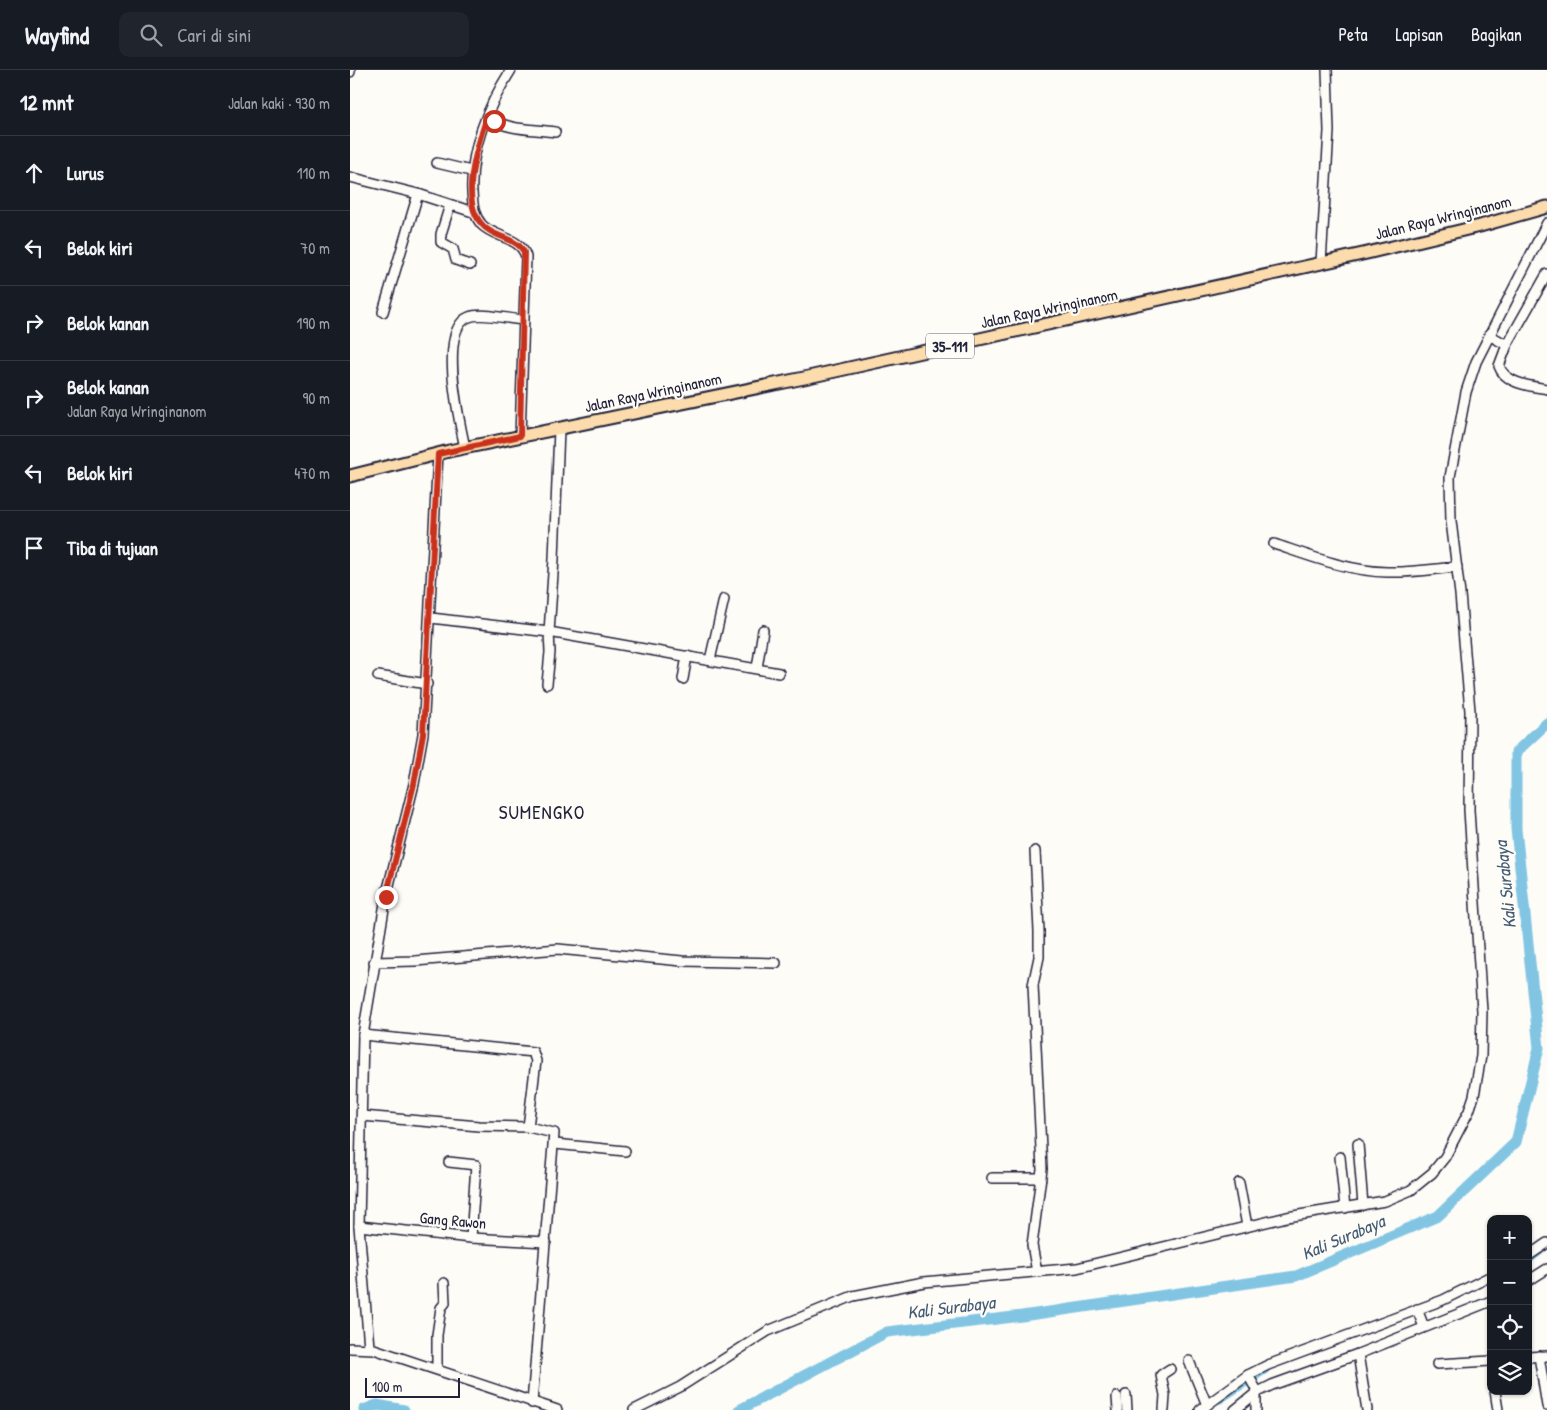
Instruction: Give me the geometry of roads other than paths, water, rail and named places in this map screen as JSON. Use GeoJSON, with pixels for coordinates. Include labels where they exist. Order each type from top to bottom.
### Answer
{"type":"FeatureCollection","features":[{"type":"Feature","properties":{"kind":"main road","name":"Jalan Raya Wringinanom"},"geometry":{"type":"LineString","coordinates":[[350,476],[520,436],[813,376],[1322,254],[1471,228],[1547,207]]}},
{"type":"Feature","properties":{"kind":"street"},"geometry":{"type":"LineString","coordinates":[[511,70],[487,117],[471,171],[474,212],[482,225],[518,244],[524,252],[520,436]]}},
{"type":"Feature","properties":{"kind":"street"},"geometry":{"type":"LineString","coordinates":[[1322,254],[1329,132],[1327,70]]}},
{"type":"Feature","properties":{"kind":"street"},"geometry":{"type":"LineString","coordinates":[[487,117],[494,121],[519,128],[555,132]]}},
{"type":"Feature","properties":{"kind":"street"},"geometry":{"type":"LineString","coordinates":[[438,163],[471,171]]}},
{"type":"Feature","properties":{"kind":"street"},"geometry":{"type":"LineString","coordinates":[[350,177],[418,194],[474,212]]}},
{"type":"Feature","properties":{"kind":"street"},"geometry":{"type":"LineString","coordinates":[[383,312],[418,194]]}},
{"type":"Feature","properties":{"kind":"street"},"geometry":{"type":"LineString","coordinates":[[450,205],[441,234],[442,242],[453,249],[458,262],[470,265]]}},
{"type":"Feature","properties":{"kind":"street"},"geometry":{"type":"LineString","coordinates":[[634,1410],[680,1387],[768,1331],[853,1296],[924,1282],[1077,1268],[1302,1214],[1364,1206],[1411,1190],[1440,1163],[1469,1112],[1480,1065],[1482,1011],[1470,810],[1470,711],[1450,499],[1451,468],[1469,380],[1488,335],[1547,223]]}},
{"type":"Feature","properties":{"kind":"street"},"geometry":{"type":"LineString","coordinates":[[1547,274],[1506,345],[1500,363],[1501,371],[1519,383],[1547,389]]}},
{"type":"Feature","properties":{"kind":"street"},"geometry":{"type":"LineString","coordinates":[[465,448],[452,384],[454,349],[459,326],[468,317],[476,315],[523,320]]}},
{"type":"Feature","properties":{"kind":"street"},"geometry":{"type":"LineString","coordinates":[[1488,335],[1506,345]]}},
{"type":"Feature","properties":{"kind":"street"},"geometry":{"type":"LineString","coordinates":[[547,684],[550,659],[549,632],[554,559],[558,429]]}},
{"type":"Feature","properties":{"kind":"street"},"geometry":{"type":"LineString","coordinates":[[368,1347],[359,1226],[363,1035],[386,897],[418,765],[427,684],[438,454]]}},
{"type":"Feature","properties":{"kind":"street"},"geometry":{"type":"LineString","coordinates":[[1274,544],[1331,562],[1366,570],[1387,572],[1457,567]]}},
{"type":"Feature","properties":{"kind":"street"},"geometry":{"type":"LineString","coordinates":[[710,660],[724,599]]}},
{"type":"Feature","properties":{"kind":"street"},"geometry":{"type":"LineString","coordinates":[[430,618],[549,632],[779,673]]}},
{"type":"Feature","properties":{"kind":"street"},"geometry":{"type":"LineString","coordinates":[[757,668],[763,630]]}},
{"type":"Feature","properties":{"kind":"street"},"geometry":{"type":"LineString","coordinates":[[683,679],[687,656]]}},
{"type":"Feature","properties":{"kind":"street"},"geometry":{"type":"LineString","coordinates":[[378,676],[427,684]]}},
{"type":"Feature","properties":{"kind":"street"},"geometry":{"type":"LineString","coordinates":[[1035,851],[1039,957],[1034,985],[1041,1178],[1032,1245],[1038,1272]]}},
{"type":"Feature","properties":{"kind":"street"},"geometry":{"type":"LineString","coordinates":[[374,962],[414,961],[558,949],[682,961],[776,963]]}},
{"type":"Feature","properties":{"kind":"street"},"geometry":{"type":"LineString","coordinates":[[363,1035],[533,1052],[536,1061],[528,1127]]}},
{"type":"Feature","properties":{"kind":"street"},"geometry":{"type":"LineString","coordinates":[[362,1116],[480,1126],[528,1127],[554,1133],[555,1144],[532,1403]]}},
{"type":"Feature","properties":{"kind":"street"},"geometry":{"type":"LineString","coordinates":[[555,1144],[625,1151]]}},
{"type":"Feature","properties":{"kind":"street"},"geometry":{"type":"LineString","coordinates":[[1358,1144],[1364,1206]]}},
{"type":"Feature","properties":{"kind":"street"},"geometry":{"type":"LineString","coordinates":[[1340,1157],[1345,1208]]}},
{"type":"Feature","properties":{"kind":"street"},"geometry":{"type":"LineString","coordinates":[[449,1162],[476,1165],[471,1238]]}},
{"type":"Feature","properties":{"kind":"street"},"geometry":{"type":"LineString","coordinates":[[992,1178],[1041,1178]]}},
{"type":"Feature","properties":{"kind":"street"},"geometry":{"type":"LineString","coordinates":[[1239,1183],[1247,1226]]}},
{"type":"Feature","properties":{"kind":"street","name":"Gang Rawon"},"geometry":{"type":"LineString","coordinates":[[359,1226],[471,1238],[546,1242]]}},
{"type":"Feature","properties":{"kind":"street"},"geometry":{"type":"LineString","coordinates":[[1532,1253],[1547,1243]]}},
{"type":"Feature","properties":{"kind":"street"},"geometry":{"type":"LineString","coordinates":[[350,1248],[360,1248]]}},
{"type":"Feature","properties":{"kind":"street"},"geometry":{"type":"LineString","coordinates":[[1532,1278],[1547,1269]]}},
{"type":"Feature","properties":{"kind":"street"},"geometry":{"type":"LineString","coordinates":[[1189,1361],[1203,1407],[1248,1376],[1290,1355],[1418,1310],[1487,1278]]}},
{"type":"Feature","properties":{"kind":"street"},"geometry":{"type":"LineString","coordinates":[[437,1369],[437,1335],[441,1308],[445,1303],[444,1283]]}},
{"type":"Feature","properties":{"kind":"street"},"geometry":{"type":"LineString","coordinates":[[1235,1410],[1256,1391],[1358,1354],[1423,1326],[1487,1302]]}},
{"type":"Feature","properties":{"kind":"street"},"geometry":{"type":"LineString","coordinates":[[1418,1310],[1423,1326]]}},
{"type":"Feature","properties":{"kind":"street"},"geometry":{"type":"LineString","coordinates":[[350,1348],[368,1347],[557,1410]]}},
{"type":"Feature","properties":{"kind":"street"},"geometry":{"type":"LineString","coordinates":[[1358,1354],[1367,1410]]}},
{"type":"Feature","properties":{"kind":"street"},"geometry":{"type":"LineString","coordinates":[[1543,1356],[1547,1406]]}},
{"type":"Feature","properties":{"kind":"street"},"geometry":{"type":"LineString","coordinates":[[1437,1364],[1487,1362]]}},
{"type":"Feature","properties":{"kind":"street"},"geometry":{"type":"LineString","coordinates":[[1164,1410],[1165,1395],[1161,1375],[1170,1369]]}},
{"type":"Feature","properties":{"kind":"street"},"geometry":{"type":"LineString","coordinates":[[1248,1376],[1256,1391],[1256,1410]]}},
{"type":"Feature","properties":{"kind":"street"},"geometry":{"type":"LineString","coordinates":[[1126,1395],[1127,1410]]}},
{"type":"Feature","properties":{"kind":"street"},"geometry":{"type":"LineString","coordinates":[[1496,1395],[1498,1410]]}},
{"type":"Feature","properties":{"kind":"street"},"geometry":{"type":"LineString","coordinates":[[1116,1396],[1118,1410]]}},
{"type":"Feature","properties":{"kind":"waterway","name":"Kali Surabaya"},"geometry":{"type":"LineString","coordinates":[[739,1410],[887,1332],[1022,1316],[1296,1276],[1438,1216],[1516,1142],[1539,1048],[1516,829],[1516,752],[1547,723]]}},
{"type":"Feature","properties":{"kind":"waterway"},"geometry":{"type":"LineString","coordinates":[[1529,1260],[1540,1252]]}},
{"type":"Feature","properties":{"kind":"waterway"},"geometry":{"type":"LineString","coordinates":[[1220,1400],[1266,1370]]}},
{"type":"Feature","properties":{"kind":"waterway","name":"Kali Surabaya"},"geometry":{"type":"LineString","coordinates":[[364,1410],[377,1405],[404,1410]]}},
{"type":"Feature","properties":{"kind":"district","name":"SUMENGKO"},"geometry":{"type":"Point","coordinates":[542,812]}}]}
